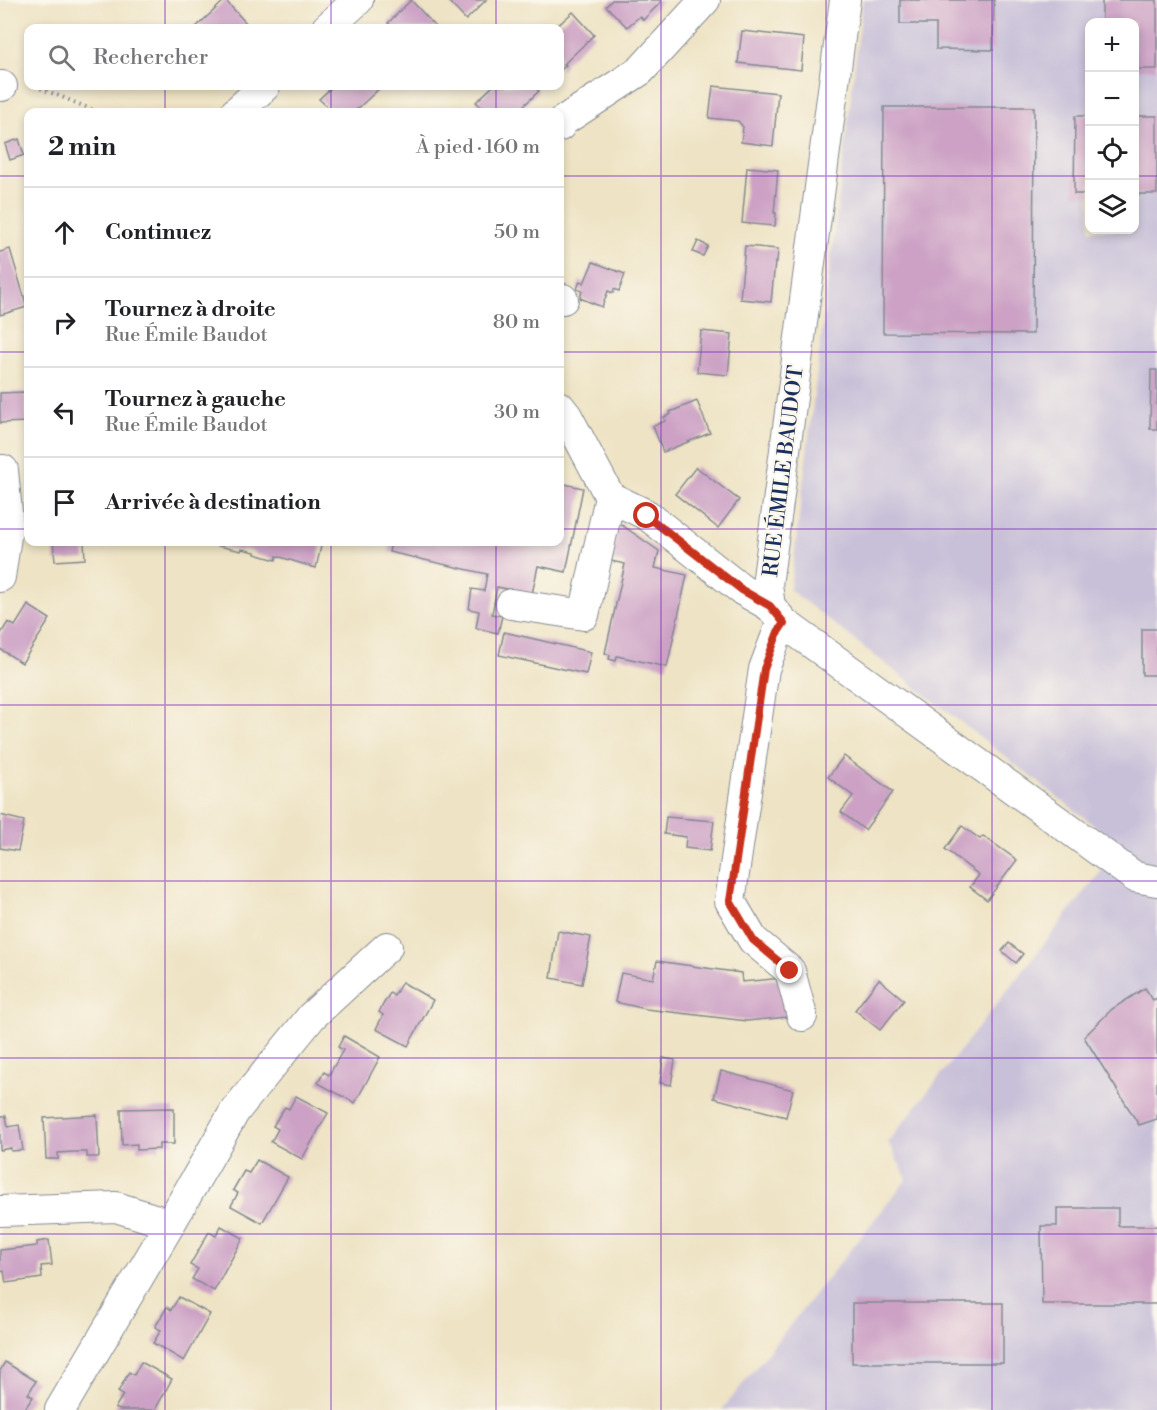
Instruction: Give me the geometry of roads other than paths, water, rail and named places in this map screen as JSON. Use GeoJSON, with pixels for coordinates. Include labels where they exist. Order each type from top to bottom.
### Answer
{"type":"FeatureCollection","features":[{"type":"Feature","properties":{"kind":"street"},"geometry":{"type":"LineString","coordinates":[[331,24],[358,0]]}},
{"type":"Feature","properties":{"kind":"street"},"geometry":{"type":"LineString","coordinates":[[564,120],[641,70],[705,0]]}},
{"type":"Feature","properties":{"kind":"street","name":"RUE ÉMILE BAUDOT"},"geometry":{"type":"LineString","coordinates":[[802,1016],[790,971],[753,940],[730,901],[764,669],[778,632],[777,615],[767,585],[845,0]]}},
{"type":"Feature","properties":{"kind":"street"},"geometry":{"type":"LineString","coordinates":[[240,108],[261,90]]}},
{"type":"Feature","properties":{"kind":"street"},"geometry":{"type":"LineString","coordinates":[[564,412],[610,497],[647,516],[742,590],[1135,877],[1157,881]]}},
{"type":"Feature","properties":{"kind":"street"},"geometry":{"type":"LineString","coordinates":[[0,577],[8,523],[10,469]]}},
{"type":"Feature","properties":{"kind":"street"},"geometry":{"type":"LineString","coordinates":[[511,604],[584,615],[610,497]]}},
{"type":"Feature","properties":{"kind":"street"},"geometry":{"type":"LineString","coordinates":[[60,1410],[235,1111],[312,1016],[387,947]]}},
{"type":"Feature","properties":{"kind":"street"},"geometry":{"type":"LineString","coordinates":[[0,1211],[116,1207],[170,1224]]}}]}
